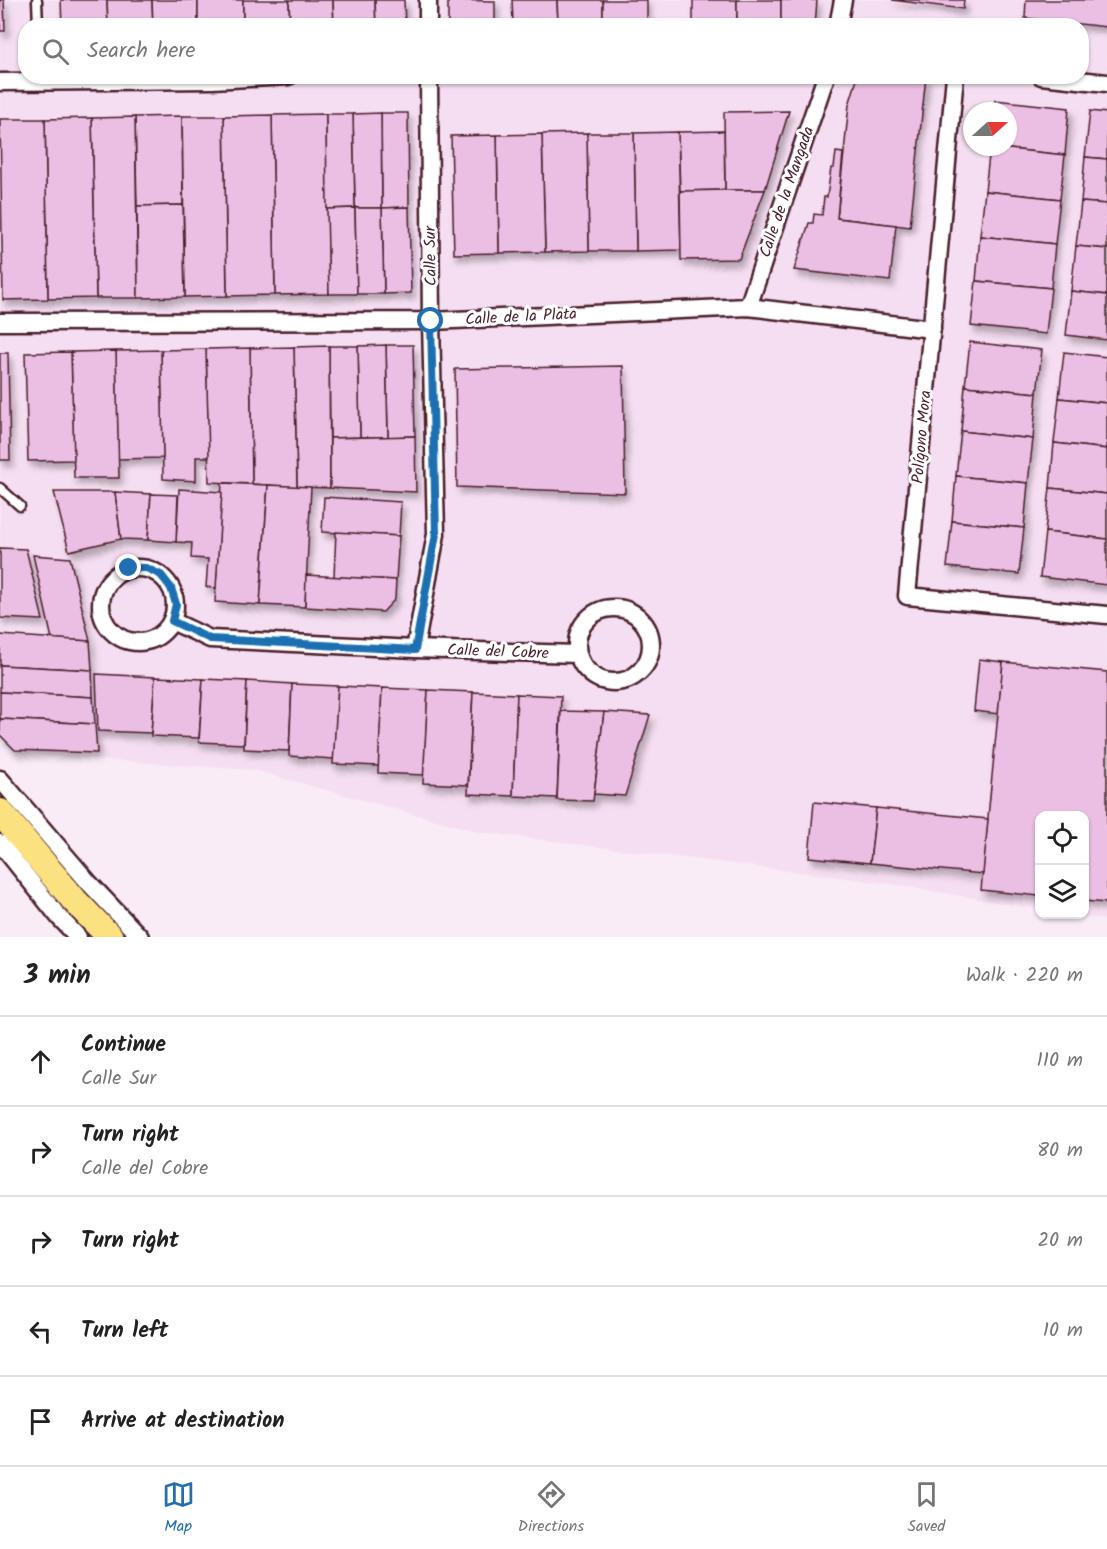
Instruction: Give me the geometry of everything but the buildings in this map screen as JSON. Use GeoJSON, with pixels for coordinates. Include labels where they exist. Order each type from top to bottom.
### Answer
{"type":"FeatureCollection","features":[{"type":"Feature","properties":{"kind":"main road"},"geometry":{"type":"LineString","coordinates":[[0,812],[75,901],[110,937]]}},
{"type":"Feature","properties":{"kind":"street"},"geometry":{"type":"LineString","coordinates":[[428,0],[428,18]]}},
{"type":"Feature","properties":{"kind":"street"},"geometry":{"type":"LineString","coordinates":[[840,18],[843,0]]}},
{"type":"Feature","properties":{"kind":"street"},"geometry":{"type":"LineString","coordinates":[[0,82],[18,81]]}},
{"type":"Feature","properties":{"kind":"street"},"geometry":{"type":"LineString","coordinates":[[1089,81],[1107,83]]}},
{"type":"Feature","properties":{"kind":"street","name":"Calle Sur"},"geometry":{"type":"LineString","coordinates":[[415,650],[436,534],[429,84]]}},
{"type":"Feature","properties":{"kind":"street","name":"Calle de la Mangada"},"geometry":{"type":"LineString","coordinates":[[748,307],[823,84]]}},
{"type":"Feature","properties":{"kind":"street","name":"Polígono Mora"},"geometry":{"type":"LineString","coordinates":[[954,84],[907,596],[1107,615]]}},
{"type":"Feature","properties":{"kind":"street","name":"Calle de la Plata"},"geometry":{"type":"LineString","coordinates":[[0,322],[431,321],[748,307],[932,329]]}},
{"type":"Feature","properties":{"kind":"street"},"geometry":{"type":"LineString","coordinates":[[129,568],[146,568],[161,575],[171,588],[176,604],[172,621],[162,634],[147,641],[130,642],[115,634],[104,621],[100,605],[104,589],[114,575],[129,568]]}},
{"type":"Feature","properties":{"kind":"street"},"geometry":{"type":"LineString","coordinates":[[613,607],[630,610],[643,621],[651,636],[651,652],[644,668],[631,679],[615,683],[598,680],[585,669],[577,654],[577,637],[584,622],[597,611],[613,607]]}},
{"type":"Feature","properties":{"kind":"street","name":"Calle del Cobre"},"geometry":{"type":"LineString","coordinates":[[172,621],[210,639],[415,650],[577,654]]}},
{"type":"Feature","properties":{"kind":"street"},"geometry":{"type":"LineString","coordinates":[[0,779],[89,884],[140,937]]}},
{"type":"Feature","properties":{"kind":"street"},"geometry":{"type":"LineString","coordinates":[[0,843],[58,916],[78,937]]}},
{"type":"Feature","properties":{"kind":"lane"},"geometry":{"type":"LineString","coordinates":[[37,0],[38,18]]}},
{"type":"Feature","properties":{"kind":"lane"},"geometry":{"type":"LineString","coordinates":[[0,488],[20,506]]}},
{"type":"Feature","properties":{"kind":"shaded area"},"geometry":{"type":"Polygon","coordinates":[[[0,0],[1107,0],[1107,920],[1089,917],[1089,811],[1035,811],[1035,908],[885,883],[479,832],[253,770],[17,754],[0,737],[0,0]]]}},
{"type":"Feature","properties":{"kind":"route"},"geometry":{"type":"LineString","coordinates":[[129,568],[146,568],[161,575],[171,588],[176,604],[172,621],[210,639],[415,650],[436,534],[431,321]]}}]}
